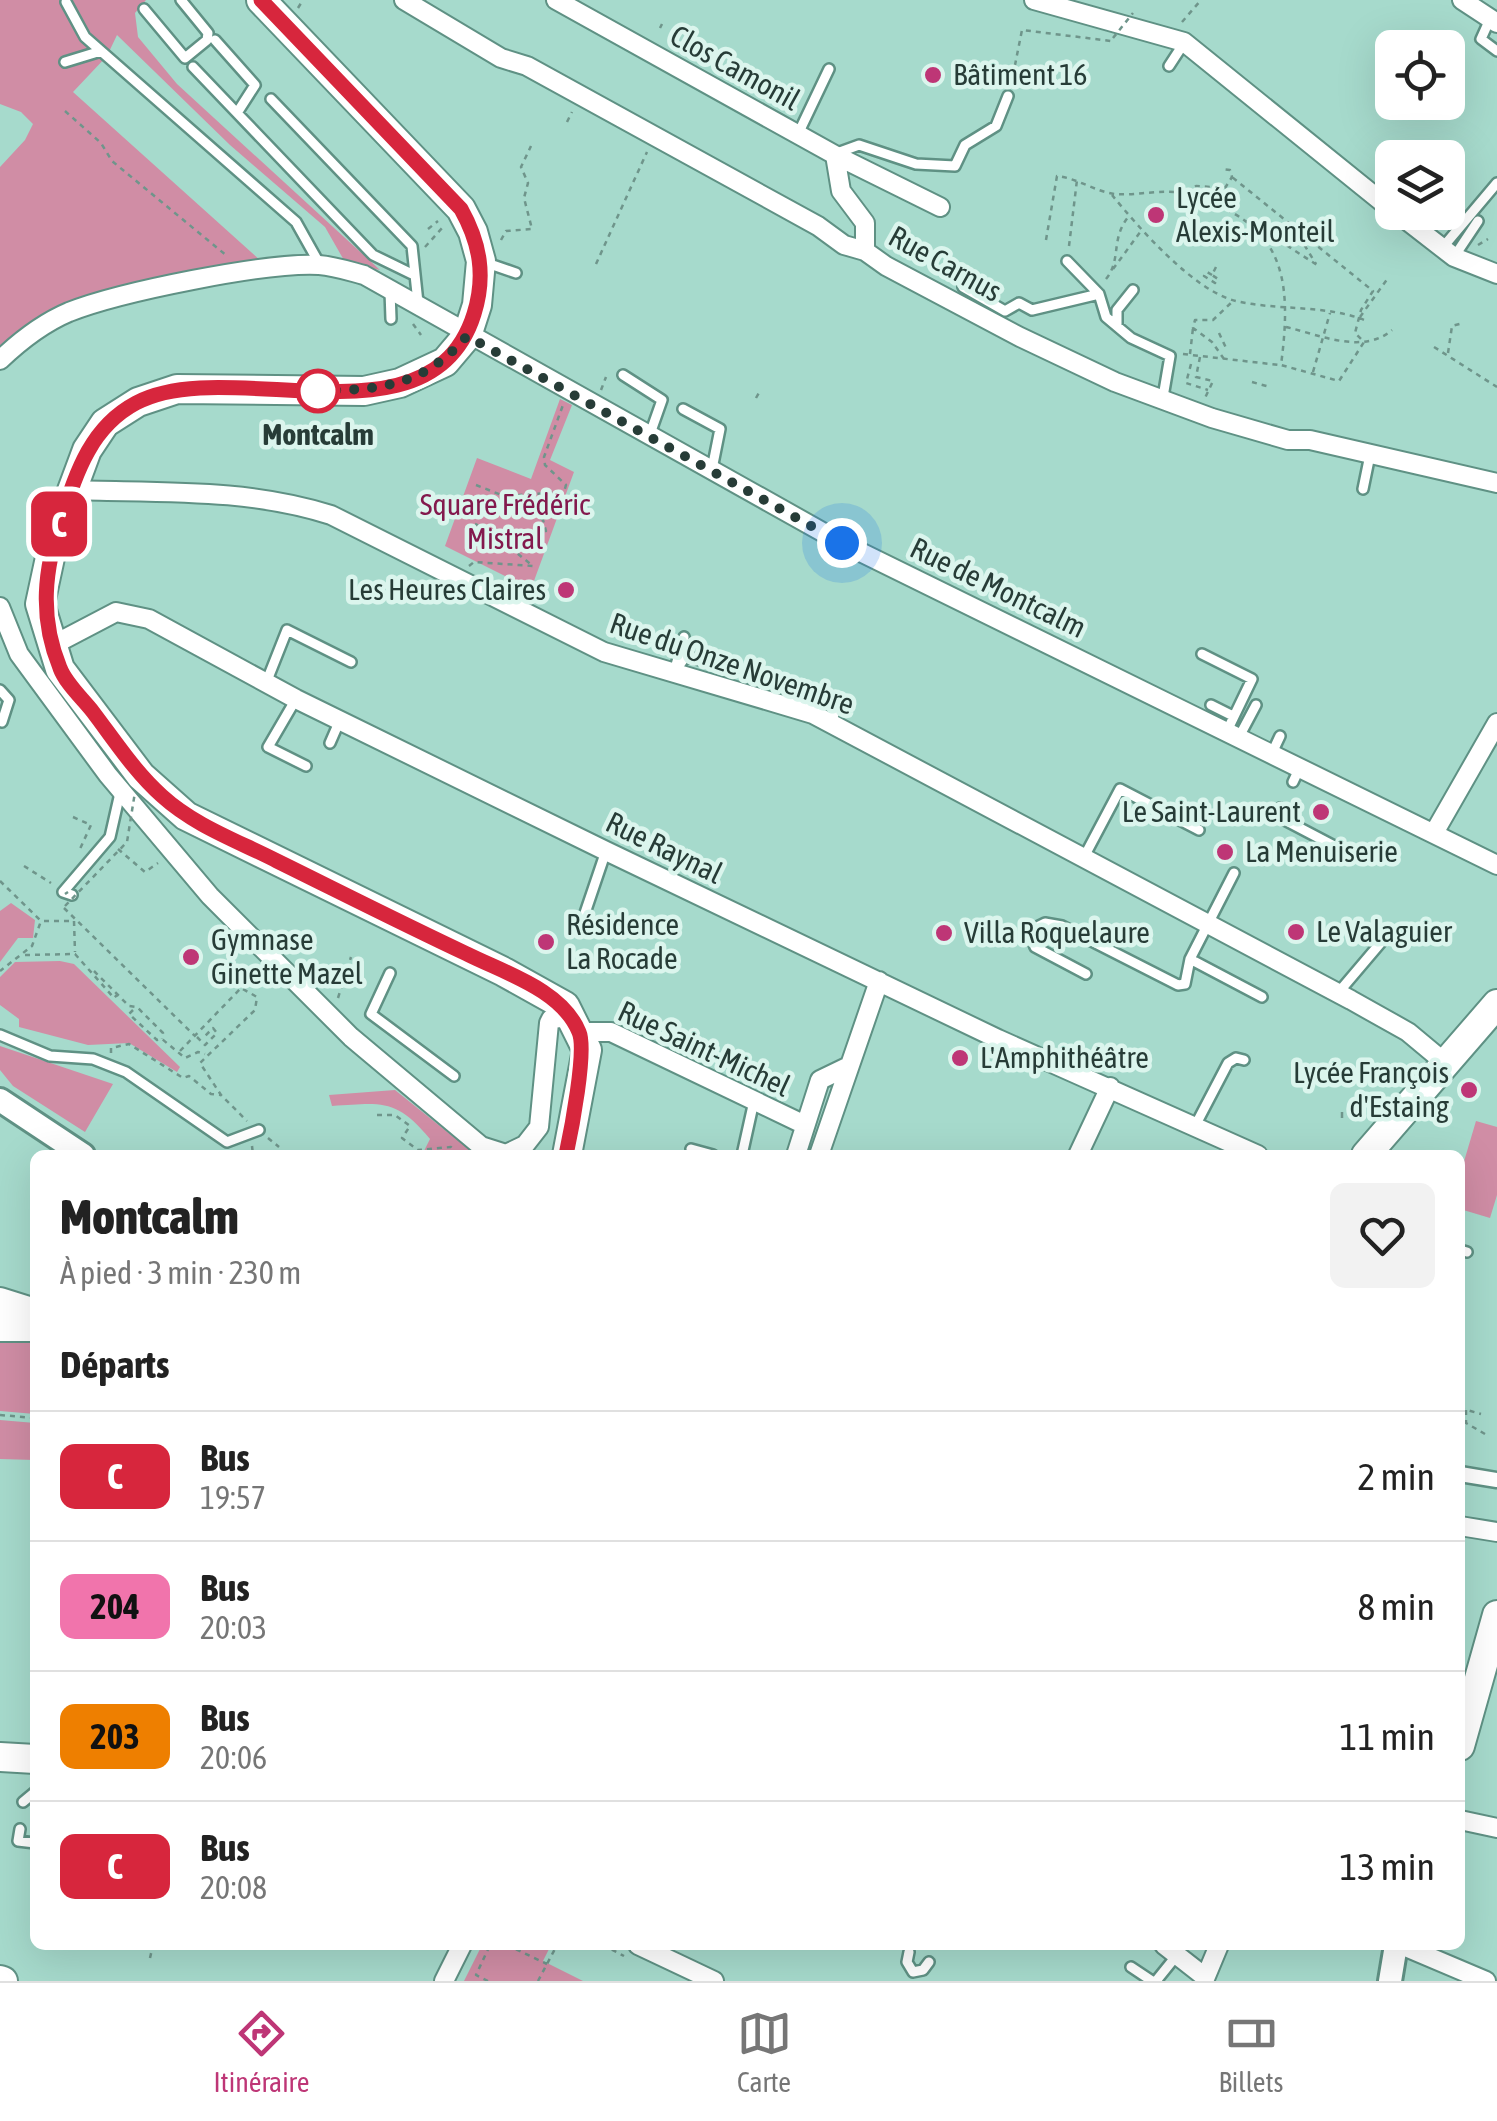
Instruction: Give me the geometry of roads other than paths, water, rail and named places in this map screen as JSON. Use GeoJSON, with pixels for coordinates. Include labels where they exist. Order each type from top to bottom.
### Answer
{"type":"FeatureCollection","features":[{"type":"Feature","properties":{"kind":"main road"},"geometry":{"type":"LineString","coordinates":[[261,0],[461,209],[491,251],[467,336],[445,362],[426,374],[364,391],[177,389],[138,402],[105,423],[87,450],[71,490],[40,604],[60,661],[141,776],[186,816],[548,996],[577,1030],[577,1094],[567,1150]]}},
{"type":"Feature","properties":{"kind":"main road"},"geometry":{"type":"LineString","coordinates":[[1370,1150],[1497,1004]]}},
{"type":"Feature","properties":{"kind":"main road"},"geometry":{"type":"LineString","coordinates":[[0,1302],[30,1312]]}},
{"type":"Feature","properties":{"kind":"main road"},"geometry":{"type":"LineString","coordinates":[[0,1318],[30,1315]]}},
{"type":"Feature","properties":{"kind":"main road"},"geometry":{"type":"LineString","coordinates":[[0,1327],[30,1327]]}},
{"type":"Feature","properties":{"kind":"main road"},"geometry":{"type":"LineString","coordinates":[[1465,1729],[1496,1623]]}},
{"type":"Feature","properties":{"kind":"main road"},"geometry":{"type":"LineString","coordinates":[[0,1756],[30,1759]]}},
{"type":"Feature","properties":{"kind":"street","name":"Rue Carnus"},"geometry":{"type":"LineString","coordinates":[[404,0],[501,58],[527,66],[818,226],[844,245],[865,251],[1020,337],[1115,382],[1262,433],[1497,483]]}},
{"type":"Feature","properties":{"kind":"street","name":"Clos Camonil"},"geometry":{"type":"LineString","coordinates":[[556,0],[835,155],[940,207]]}},
{"type":"Feature","properties":{"kind":"street"},"geometry":{"type":"LineString","coordinates":[[1034,0],[1180,36],[1375,195]]}},
{"type":"Feature","properties":{"kind":"street"},"geometry":{"type":"LineString","coordinates":[[1462,0],[1494,21]]}},
{"type":"Feature","properties":{"kind":"street"},"geometry":{"type":"LineString","coordinates":[[835,155],[840,190],[865,223],[865,251]]}},
{"type":"Feature","properties":{"kind":"street"},"geometry":{"type":"LineString","coordinates":[[1418,230],[1448,253],[1495,268]]}},
{"type":"Feature","properties":{"kind":"street","name":"Rue de Montcalm"},"geometry":{"type":"LineString","coordinates":[[0,360],[24,337],[69,312],[264,269],[321,265],[364,275],[842,543],[1276,745],[1296,775],[1434,833],[1497,865]]}},
{"type":"Feature","properties":{"kind":"street","name":"Rue du Onze Novembre"},"geometry":{"type":"LineString","coordinates":[[71,490],[258,496],[297,504],[331,515],[604,652],[824,711],[947,774],[1084,857],[1408,1032],[1444,1062]]}},
{"type":"Feature","properties":{"kind":"street"},"geometry":{"type":"LineString","coordinates":[[0,607],[19,654],[210,896],[350,1037],[455,1126],[481,1146],[494,1150]]}},
{"type":"Feature","properties":{"kind":"street","name":"Rue Raynal"},"geometry":{"type":"LineString","coordinates":[[60,661],[101,616],[131,613],[606,851],[1247,1150]]}},
{"type":"Feature","properties":{"kind":"street"},"geometry":{"type":"LineString","coordinates":[[1434,833],[1497,723]]}},
{"type":"Feature","properties":{"kind":"street"},"geometry":{"type":"LineString","coordinates":[[821,1150],[879,980]]}},
{"type":"Feature","properties":{"kind":"street"},"geometry":{"type":"LineString","coordinates":[[515,1150],[526,1145],[539,1128],[551,1018],[577,1030]]}},
{"type":"Feature","properties":{"kind":"street","name":"Rue Saint-Michel"},"geometry":{"type":"LineString","coordinates":[[577,1030],[611,1032],[805,1125]]}},
{"type":"Feature","properties":{"kind":"street","name":"Rue Saint-Michel"},"geometry":{"type":"LineString","coordinates":[[798,1150],[820,1080],[849,1066]]}},
{"type":"Feature","properties":{"kind":"street"},"geometry":{"type":"LineString","coordinates":[[1080,1150],[1110,1087]]}},
{"type":"Feature","properties":{"kind":"street"},"geometry":{"type":"LineString","coordinates":[[0,1100],[74,1150]]}},
{"type":"Feature","properties":{"kind":"street"},"geometry":{"type":"LineString","coordinates":[[1465,1475],[1497,1480]]}},
{"type":"Feature","properties":{"kind":"street"},"geometry":{"type":"LineString","coordinates":[[1465,1527],[1497,1532]]}},
{"type":"Feature","properties":{"kind":"street"},"geometry":{"type":"LineString","coordinates":[[1465,1821],[1497,1828]]}},
{"type":"Feature","properties":{"kind":"street"},"geometry":{"type":"LineString","coordinates":[[444,1981],[460,1950]]}},
{"type":"Feature","properties":{"kind":"street"},"geometry":{"type":"LineString","coordinates":[[649,1950],[714,1981]]}},
{"type":"Feature","properties":{"kind":"street"},"geometry":{"type":"LineString","coordinates":[[1170,1950],[1205,1979],[1217,1950]]}},
{"type":"Feature","properties":{"kind":"street"},"geometry":{"type":"LineString","coordinates":[[1390,1981],[1397,1950]]}},
{"type":"Feature","properties":{"kind":"street"},"geometry":{"type":"LineString","coordinates":[[1410,1950],[1486,1981]]}},
{"type":"Feature","properties":{"kind":"lane"},"geometry":{"type":"LineString","coordinates":[[144,10],[185,58],[207,40],[208,32],[180,0]]}},
{"type":"Feature","properties":{"kind":"lane"},"geometry":{"type":"LineString","coordinates":[[66,2],[86,37],[100,51],[296,222],[321,265]]}},
{"type":"Feature","properties":{"kind":"lane"},"geometry":{"type":"LineString","coordinates":[[1494,21],[1481,39],[1497,51]]}},
{"type":"Feature","properties":{"kind":"lane"},"geometry":{"type":"LineString","coordinates":[[1169,66],[1180,36]]}},
{"type":"Feature","properties":{"kind":"lane"},"geometry":{"type":"LineString","coordinates":[[215,40],[255,84],[236,113]]}},
{"type":"Feature","properties":{"kind":"lane"},"geometry":{"type":"LineString","coordinates":[[64,62],[100,51]]}},
{"type":"Feature","properties":{"kind":"lane"},"geometry":{"type":"LineString","coordinates":[[193,67],[373,255],[412,274]]}},
{"type":"Feature","properties":{"kind":"lane"},"geometry":{"type":"LineString","coordinates":[[798,134],[830,69]]}},
{"type":"Feature","properties":{"kind":"lane"},"geometry":{"type":"LineString","coordinates":[[835,155],[858,144],[916,164],[955,166],[965,144],[996,126],[1008,96]]}},
{"type":"Feature","properties":{"kind":"lane"},"geometry":{"type":"LineString","coordinates":[[270,99],[412,246],[418,304]]}},
{"type":"Feature","properties":{"kind":"lane"},"geometry":{"type":"LineString","coordinates":[[1448,253],[1497,183]]}},
{"type":"Feature","properties":{"kind":"lane"},"geometry":{"type":"LineString","coordinates":[[1448,253],[1478,220]]}},
{"type":"Feature","properties":{"kind":"lane"},"geometry":{"type":"LineString","coordinates":[[491,251],[516,273]]}},
{"type":"Feature","properties":{"kind":"lane"},"geometry":{"type":"LineString","coordinates":[[1067,260],[1099,294],[1106,317],[1170,356],[1163,398]]}},
{"type":"Feature","properties":{"kind":"lane"},"geometry":{"type":"LineString","coordinates":[[963,287],[1005,311],[1018,303],[1032,310],[1099,294]]}},
{"type":"Feature","properties":{"kind":"lane"},"geometry":{"type":"LineString","coordinates":[[390,288],[391,319]]}},
{"type":"Feature","properties":{"kind":"lane"},"geometry":{"type":"LineString","coordinates":[[1117,326],[1117,310],[1133,290]]}},
{"type":"Feature","properties":{"kind":"lane"},"geometry":{"type":"LineString","coordinates":[[623,375],[662,400],[650,434]]}},
{"type":"Feature","properties":{"kind":"lane"},"geometry":{"type":"LineString","coordinates":[[683,409],[720,429],[712,469]]}},
{"type":"Feature","properties":{"kind":"lane"},"geometry":{"type":"LineString","coordinates":[[1363,488],[1370,455]]}},
{"type":"Feature","properties":{"kind":"lane"},"geometry":{"type":"LineString","coordinates":[[266,682],[287,630],[350,662]]}},
{"type":"Feature","properties":{"kind":"lane"},"geometry":{"type":"LineString","coordinates":[[674,672],[684,637]]}},
{"type":"Feature","properties":{"kind":"lane"},"geometry":{"type":"LineString","coordinates":[[1202,654],[1252,679],[1233,728]]}},
{"type":"Feature","properties":{"kind":"lane"},"geometry":{"type":"LineString","coordinates":[[674,672],[686,656],[700,660]]}},
{"type":"Feature","properties":{"kind":"lane"},"geometry":{"type":"LineString","coordinates":[[0,690],[9,700],[2,722]]}},
{"type":"Feature","properties":{"kind":"lane"},"geometry":{"type":"LineString","coordinates":[[296,699],[268,747],[306,766]]}},
{"type":"Feature","properties":{"kind":"lane"},"geometry":{"type":"LineString","coordinates":[[1233,728],[1256,705]]}},
{"type":"Feature","properties":{"kind":"lane"},"geometry":{"type":"LineString","coordinates":[[1211,706],[1233,728]]}},
{"type":"Feature","properties":{"kind":"lane"},"geometry":{"type":"LineString","coordinates":[[330,743],[340,720]]}},
{"type":"Feature","properties":{"kind":"lane"},"geometry":{"type":"LineString","coordinates":[[1084,857],[1120,789],[1199,830]]}},
{"type":"Feature","properties":{"kind":"lane"},"geometry":{"type":"LineString","coordinates":[[65,895],[110,837],[128,791]]}},
{"type":"Feature","properties":{"kind":"lane"},"geometry":{"type":"LineString","coordinates":[[1280,808],[1277,816],[1338,848]]}},
{"type":"Feature","properties":{"kind":"lane"},"geometry":{"type":"LineString","coordinates":[[99,849],[115,852]]}},
{"type":"Feature","properties":{"kind":"lane"},"geometry":{"type":"LineString","coordinates":[[585,912],[606,851]]}},
{"type":"Feature","properties":{"kind":"lane"},"geometry":{"type":"LineString","coordinates":[[1086,974],[1035,947],[1029,932],[1045,923],[1062,926],[1178,985],[1185,984],[1190,959],[1234,873]]}},
{"type":"Feature","properties":{"kind":"lane"},"geometry":{"type":"LineString","coordinates":[[1338,993],[1383,940]]}},
{"type":"Feature","properties":{"kind":"lane"},"geometry":{"type":"LineString","coordinates":[[1190,959],[1262,998]]}},
{"type":"Feature","properties":{"kind":"lane"},"geometry":{"type":"LineString","coordinates":[[390,974],[371,1014],[454,1076]]}},
{"type":"Feature","properties":{"kind":"lane"},"geometry":{"type":"LineString","coordinates":[[0,1035],[50,1056],[110,1065],[227,1142]]}},
{"type":"Feature","properties":{"kind":"lane"},"geometry":{"type":"LineString","coordinates":[[1196,1126],[1228,1062],[1244,1060]]}},
{"type":"Feature","properties":{"kind":"lane"},"geometry":{"type":"LineString","coordinates":[[743,1150],[754,1101]]}},
{"type":"Feature","properties":{"kind":"lane"},"geometry":{"type":"LineString","coordinates":[[227,1142],[259,1130]]}},
{"type":"Feature","properties":{"kind":"lane"},"geometry":{"type":"LineString","coordinates":[[227,1142],[228,1150]]}},
{"type":"Feature","properties":{"kind":"lane"},"geometry":{"type":"LineString","coordinates":[[23,1802],[30,1796]]}},
{"type":"Feature","properties":{"kind":"lane"},"geometry":{"type":"LineString","coordinates":[[20,1829],[18,1841],[30,1842]]}},
{"type":"Feature","properties":{"kind":"lane"},"geometry":{"type":"LineString","coordinates":[[1131,1967],[1154,1981],[1170,1950]]}},
{"type":"Feature","properties":{"kind":"lane"},"geometry":{"type":"LineString","coordinates":[[909,1952],[907,1962],[913,1972],[930,1962]]}},
{"type":"Feature","properties":{"kind":"place","name":"Bâtiment 16"},"geometry":{"type":"Point","coordinates":[933,75]}},
{"type":"Feature","properties":{"kind":"place","name":"Lycée Alexis-Monteil"},"geometry":{"type":"Point","coordinates":[1156,215]}},
{"type":"Feature","properties":{"kind":"place","name":"Montcalm"},"geometry":{"type":"Point","coordinates":[318,391]}},
{"type":"Feature","properties":{"kind":"place","name":"Les Heures Claires"},"geometry":{"type":"Point","coordinates":[566,590]}},
{"type":"Feature","properties":{"kind":"place","name":"Le Saint-Laurent"},"geometry":{"type":"Point","coordinates":[1321,812]}},
{"type":"Feature","properties":{"kind":"place","name":"La Menuiserie"},"geometry":{"type":"Point","coordinates":[1225,852]}},
{"type":"Feature","properties":{"kind":"place","name":"Le Valaguier"},"geometry":{"type":"Point","coordinates":[1296,932]}},
{"type":"Feature","properties":{"kind":"place","name":"Villa Roquelaure"},"geometry":{"type":"Point","coordinates":[944,933]}},
{"type":"Feature","properties":{"kind":"place","name":"Résidence La Rocade"},"geometry":{"type":"Point","coordinates":[546,942]}},
{"type":"Feature","properties":{"kind":"place","name":"Gymnase Ginette Mazel"},"geometry":{"type":"Point","coordinates":[191,957]}},
{"type":"Feature","properties":{"kind":"place","name":"L'Amphithéâtre"},"geometry":{"type":"Point","coordinates":[960,1058]}},
{"type":"Feature","properties":{"kind":"place","name":"Lycée François d'Estaing"},"geometry":{"type":"Point","coordinates":[1469,1090]}},
{"type":"Feature","properties":{"kind":"park label","name":"Square Frédéric Mistral"},"geometry":{"type":"Point","coordinates":[505,522]}}]}
